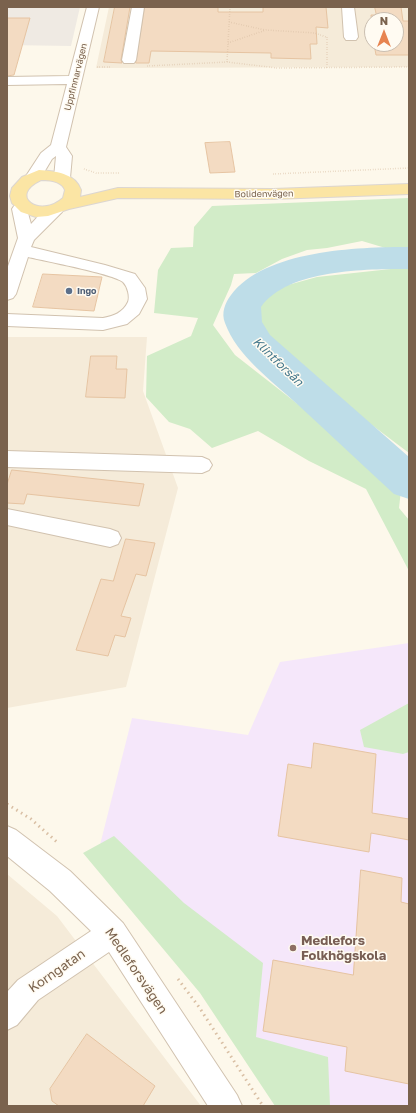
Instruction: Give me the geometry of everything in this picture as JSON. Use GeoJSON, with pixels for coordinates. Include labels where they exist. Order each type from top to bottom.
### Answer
{"type":"FeatureCollection","features":[{"type":"Feature","properties":{"kind":"main road","name":"Bolidenvägen"},"geometry":{"type":"LineString","coordinates":[[118,193],[64,175],[49,175],[34,176],[12,184],[9,197],[14,206],[34,212],[118,193],[273,194],[409,189]]}},
{"type":"Feature","properties":{"kind":"main road"},"geometry":{"type":"LineString","coordinates":[[61,207],[71,199],[74,192],[72,186],[64,175]]}},
{"type":"Feature","properties":{"kind":"street","name":"Uppfinnarvägen"},"geometry":{"type":"LineString","coordinates":[[58,147],[77,74],[92,7]]}},
{"type":"Feature","properties":{"kind":"street"},"geometry":{"type":"LineString","coordinates":[[135,63],[138,7]]}},
{"type":"Feature","properties":{"kind":"street"},"geometry":{"type":"LineString","coordinates":[[348,7],[351,37]]}},
{"type":"Feature","properties":{"kind":"street"},"geometry":{"type":"LineString","coordinates":[[7,81],[77,74]]}},
{"type":"Feature","properties":{"kind":"street"},"geometry":{"type":"LineString","coordinates":[[34,176],[46,156],[58,147],[64,156],[64,175]]}},
{"type":"Feature","properties":{"kind":"street"},"geometry":{"type":"LineString","coordinates":[[14,206],[24,244]]}},
{"type":"Feature","properties":{"kind":"street"},"geometry":{"type":"LineString","coordinates":[[7,294],[24,244],[61,207]]}},
{"type":"Feature","properties":{"kind":"street"},"geometry":{"type":"LineString","coordinates":[[7,320],[103,324],[121,320],[133,310],[138,299],[136,288],[129,278],[24,244]]}},
{"type":"Feature","properties":{"kind":"street"},"geometry":{"type":"LineString","coordinates":[[7,459],[202,465]]}},
{"type":"Feature","properties":{"kind":"street"},"geometry":{"type":"LineString","coordinates":[[7,517],[110,538]]}},
{"type":"Feature","properties":{"kind":"street","name":"Medleforsvägen"},"geometry":{"type":"LineString","coordinates":[[7,839],[60,881],[113,933],[226,1106]]}},
{"type":"Feature","properties":{"kind":"street","name":"Korngatan"},"geometry":{"type":"LineString","coordinates":[[7,1015],[28,990],[113,933]]}},
{"type":"Feature","properties":{"kind":"path"},"geometry":{"type":"LineString","coordinates":[[227,62],[230,7]]}},
{"type":"Feature","properties":{"kind":"path"},"geometry":{"type":"LineString","coordinates":[[229,22],[266,30],[315,33],[326,37]]}},
{"type":"Feature","properties":{"kind":"path"},"geometry":{"type":"LineString","coordinates":[[228,43],[266,30]]}},
{"type":"Feature","properties":{"kind":"path"},"geometry":{"type":"LineString","coordinates":[[135,63],[227,62],[277,68],[409,67]]}},
{"type":"Feature","properties":{"kind":"path"},"geometry":{"type":"LineString","coordinates":[[77,74],[117,67]]}},
{"type":"Feature","properties":{"kind":"path"},"geometry":{"type":"LineString","coordinates":[[64,175],[76,166],[96,173],[126,173]]}},
{"type":"Feature","properties":{"kind":"path"},"geometry":{"type":"LineString","coordinates":[[269,174],[409,168]]}},
{"type":"Feature","properties":{"kind":"shaded area"},"geometry":{"type":"Polygon","coordinates":[[[7,7],[80,7],[71,46],[7,45],[7,7]]]}},
{"type":"Feature","properties":{"kind":"shaded area"},"geometry":{"type":"Polygon","coordinates":[[[109,7],[409,7],[409,67],[96,68],[109,7]]]}},
{"type":"Feature","properties":{"kind":"shaded area"},"geometry":{"type":"Polygon","coordinates":[[[7,337],[147,337],[143,391],[178,488],[126,687],[7,708],[7,337]]]}},
{"type":"Feature","properties":{"kind":"shaded area","name":"Medlefors Folkhögskola"},"geometry":{"type":"Polygon","coordinates":[[[409,643],[409,1106],[295,1106],[100,845],[132,718],[248,735],[280,662],[409,643]]]}},
{"type":"Feature","properties":{"kind":"shaded area"},"geometry":{"type":"Polygon","coordinates":[[[7,874],[57,916],[201,1106],[7,1106],[7,874]]]}},
{"type":"Feature","properties":{"kind":"green space"},"geometry":{"type":"Polygon","coordinates":[[[409,198],[409,251],[399,252],[362,241],[327,248],[307,250],[282,259],[256,273],[234,274],[231,285],[213,325],[235,355],[345,441],[401,490],[399,508],[409,520],[409,571],[366,489],[309,461],[258,431],[212,448],[190,429],[169,422],[146,397],[147,356],[191,336],[198,318],[154,313],[158,270],[171,248],[193,247],[194,227],[212,206],[409,198]]]}},
{"type":"Feature","properties":{"kind":"green space"},"geometry":{"type":"Polygon","coordinates":[[[409,267],[409,453],[356,413],[258,329],[254,304],[277,288],[317,277],[409,267]]]}},
{"type":"Feature","properties":{"kind":"green space"},"geometry":{"type":"Polygon","coordinates":[[[409,703],[409,752],[403,754],[364,747],[360,730],[409,703]]]}},
{"type":"Feature","properties":{"kind":"green space"},"geometry":{"type":"Polygon","coordinates":[[[114,836],[184,903],[263,963],[256,1037],[328,1057],[330,1106],[275,1106],[200,993],[83,853],[114,836]]]}},
{"type":"Feature","properties":{"kind":"building"},"geometry":{"type":"Polygon","coordinates":[[[115,7],[130,7],[121,60],[122,63],[104,62],[115,7]]]}},
{"type":"Feature","properties":{"kind":"building"},"geometry":{"type":"Polygon","coordinates":[[[145,7],[218,7],[218,12],[263,12],[263,7],[326,7],[328,28],[316,27],[317,44],[310,44],[311,59],[271,58],[271,53],[151,51],[149,63],[136,63],[145,7]]]}},
{"type":"Feature","properties":{"kind":"building"},"geometry":{"type":"Polygon","coordinates":[[[375,7],[401,7],[402,12],[376,12],[375,7]]]}},
{"type":"Feature","properties":{"kind":"building"},"geometry":{"type":"Polygon","coordinates":[[[7,18],[30,18],[14,75],[7,76],[7,18]]]}},
{"type":"Feature","properties":{"kind":"building"},"geometry":{"type":"Polygon","coordinates":[[[404,21],[409,21],[409,55],[376,55],[375,52],[404,52],[404,21]]]}},
{"type":"Feature","properties":{"kind":"building"},"geometry":{"type":"Polygon","coordinates":[[[230,142],[235,172],[210,173],[205,143],[230,142]]]}},
{"type":"Feature","properties":{"kind":"building"},"geometry":{"type":"Polygon","coordinates":[[[43,274],[102,277],[94,311],[33,307],[43,274]]]}},
{"type":"Feature","properties":{"kind":"building"},"geometry":{"type":"Polygon","coordinates":[[[91,356],[117,356],[116,369],[127,369],[125,398],[86,397],[91,356]]]}},
{"type":"Feature","properties":{"kind":"building"},"geometry":{"type":"Polygon","coordinates":[[[12,470],[144,484],[139,506],[27,494],[24,504],[7,503],[7,485],[12,470]]]}},
{"type":"Feature","properties":{"kind":"building"},"geometry":{"type":"Polygon","coordinates":[[[126,539],[155,543],[146,576],[136,574],[121,616],[131,618],[125,637],[115,635],[108,656],[76,650],[101,579],[113,581],[126,539]]]}},
{"type":"Feature","properties":{"kind":"building"},"geometry":{"type":"Polygon","coordinates":[[[314,743],[376,754],[372,813],[409,819],[409,840],[371,833],[369,852],[278,836],[288,764],[311,768],[314,743]]]}},
{"type":"Feature","properties":{"kind":"building"},"geometry":{"type":"Polygon","coordinates":[[[361,870],[402,878],[401,902],[409,904],[409,1084],[345,1071],[347,1047],[263,1031],[273,960],[353,975],[361,870]]]}},
{"type":"Feature","properties":{"kind":"building"},"geometry":{"type":"Polygon","coordinates":[[[87,1034],[155,1086],[143,1106],[59,1106],[52,1101],[50,1089],[87,1034]]]}},
{"type":"Feature","properties":{"kind":"waterway","name":"Klintforsån"},"geometry":{"type":"LineString","coordinates":[[409,258],[350,260],[290,272],[255,290],[242,306],[243,322],[256,344],[409,482]]}},
{"type":"Feature","properties":{"kind":"place","name":"Ingo"},"geometry":{"type":"Point","coordinates":[69,291]}},
{"type":"Feature","properties":{"kind":"place","name":"Medlefors Folkhögskola"},"geometry":{"type":"Point","coordinates":[293,948]}}]}
